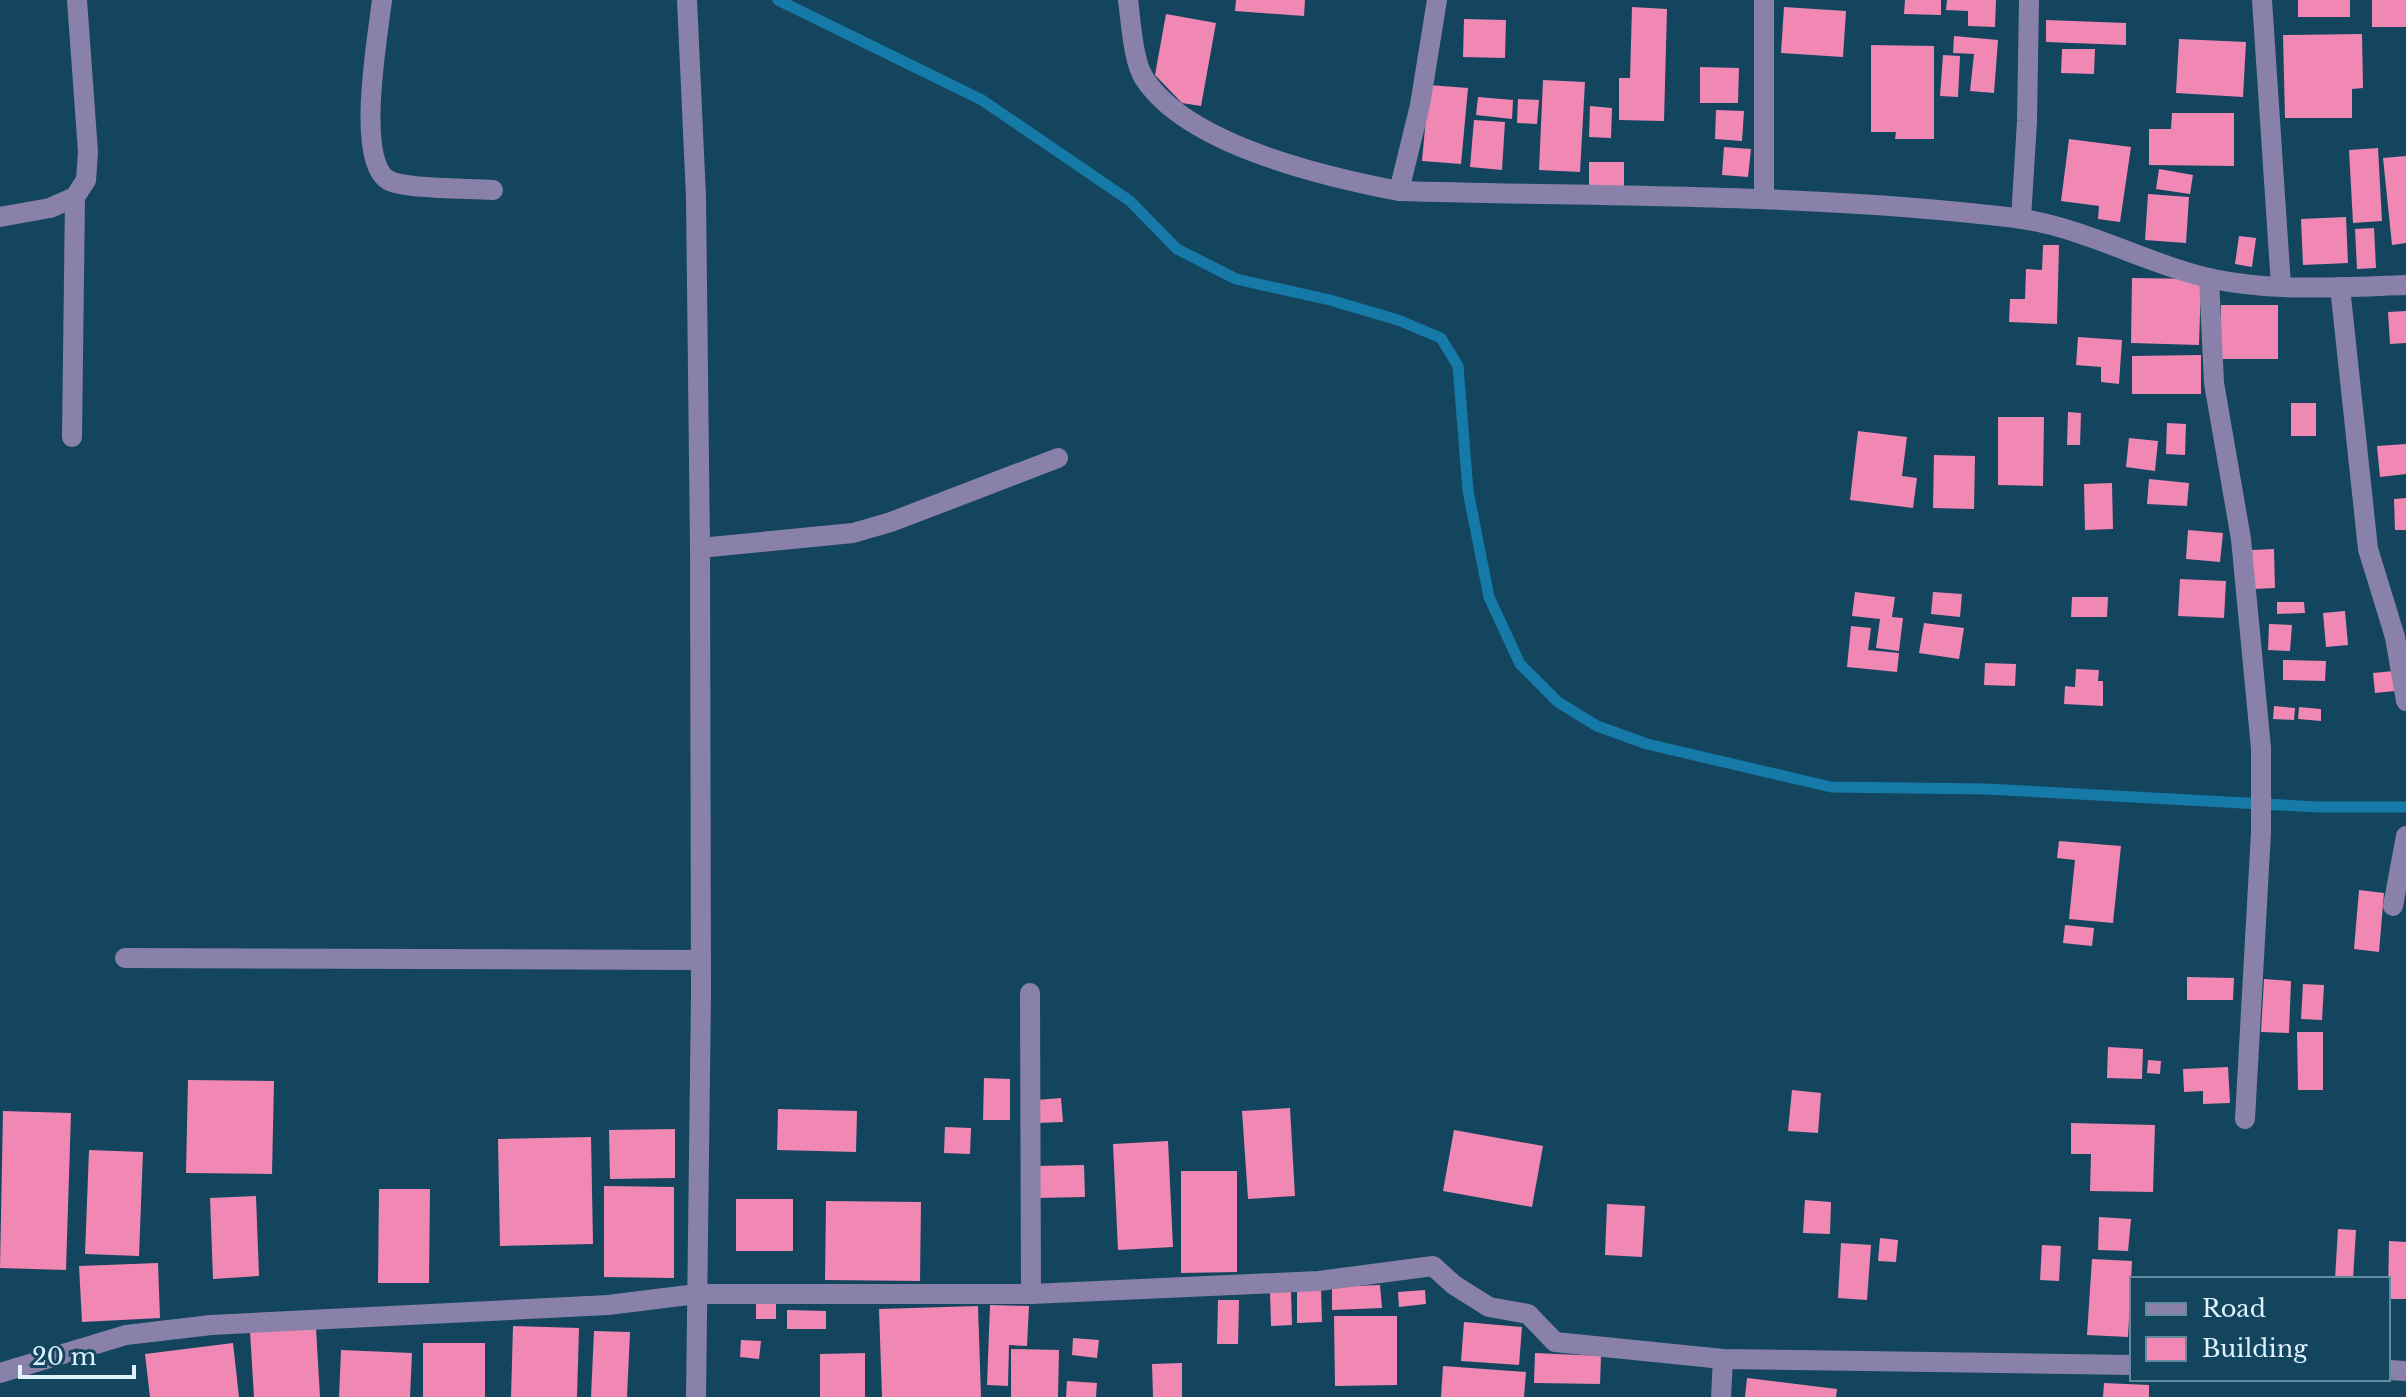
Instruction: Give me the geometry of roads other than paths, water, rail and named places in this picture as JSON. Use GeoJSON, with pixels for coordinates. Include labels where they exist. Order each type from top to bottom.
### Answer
{"type":"FeatureCollection","features":[{"type":"Feature","properties":{"kind":"street"},"geometry":{"type":"LineString","coordinates":[[72,437],[75,197],[86,180],[88,152],[77,0]]}},
{"type":"Feature","properties":{"kind":"street"},"geometry":{"type":"LineString","coordinates":[[382,0],[370,114],[374,165],[388,180],[401,183],[493,190]]}},
{"type":"Feature","properties":{"kind":"street"},"geometry":{"type":"LineString","coordinates":[[687,0],[696,197],[700,548],[696,1397]]}},
{"type":"Feature","properties":{"kind":"street"},"geometry":{"type":"LineString","coordinates":[[1128,0],[1132,34],[1143,77],[1171,109],[1209,132],[1287,163],[1355,182],[1399,191],[1764,198],[2021,219],[2049,225],[2209,278],[2237,283],[2340,287],[2406,285]]}},
{"type":"Feature","properties":{"kind":"street"},"geometry":{"type":"LineString","coordinates":[[1399,191],[1420,105],[1437,0]]}},
{"type":"Feature","properties":{"kind":"street"},"geometry":{"type":"LineString","coordinates":[[1764,0],[1764,198]]}},
{"type":"Feature","properties":{"kind":"street"},"geometry":{"type":"LineString","coordinates":[[2021,219],[2027,121],[2029,0]]}},
{"type":"Feature","properties":{"kind":"street"},"geometry":{"type":"LineString","coordinates":[[2262,0],[2281,286]]}},
{"type":"Feature","properties":{"kind":"street"},"geometry":{"type":"LineString","coordinates":[[0,217],[50,208],[75,197]]}},
{"type":"Feature","properties":{"kind":"street"},"geometry":{"type":"LineString","coordinates":[[2209,278],[2214,383],[2241,539],[2258,705],[2262,792],[2245,1119]]}},
{"type":"Feature","properties":{"kind":"street"},"geometry":{"type":"LineString","coordinates":[[2340,287],[2368,549],[2395,637],[2406,701]]}},
{"type":"Feature","properties":{"kind":"street"},"geometry":{"type":"LineString","coordinates":[[700,548],[853,533],[891,522],[1058,458]]}},
{"type":"Feature","properties":{"kind":"street"},"geometry":{"type":"LineString","coordinates":[[2393,906],[2406,836]]}},
{"type":"Feature","properties":{"kind":"street"},"geometry":{"type":"LineString","coordinates":[[125,958],[700,960]]}},
{"type":"Feature","properties":{"kind":"street"},"geometry":{"type":"LineString","coordinates":[[1030,993],[1031,1294]]}},
{"type":"Feature","properties":{"kind":"street"},"geometry":{"type":"LineString","coordinates":[[0,1373],[126,1335],[177,1327],[608,1305],[697,1294],[1031,1294],[1319,1281],[1433,1266],[1454,1285],[1489,1307],[1528,1314],[1555,1342],[1723,1359],[2130,1365]]}},
{"type":"Feature","properties":{"kind":"street"},"geometry":{"type":"LineString","coordinates":[[1721,1397],[1723,1359]]}},
{"type":"Feature","properties":{"kind":"waterway"},"geometry":{"type":"LineString","coordinates":[[778,0],[982,100],[1130,201],[1177,249],[1236,279],[1330,300],[1398,320],[1441,338],[1458,366],[1468,491],[1489,597],[1520,664],[1558,702],[1597,726],[1647,744],[1831,787],[1986,789],[2318,807],[2406,807]]}}]}
